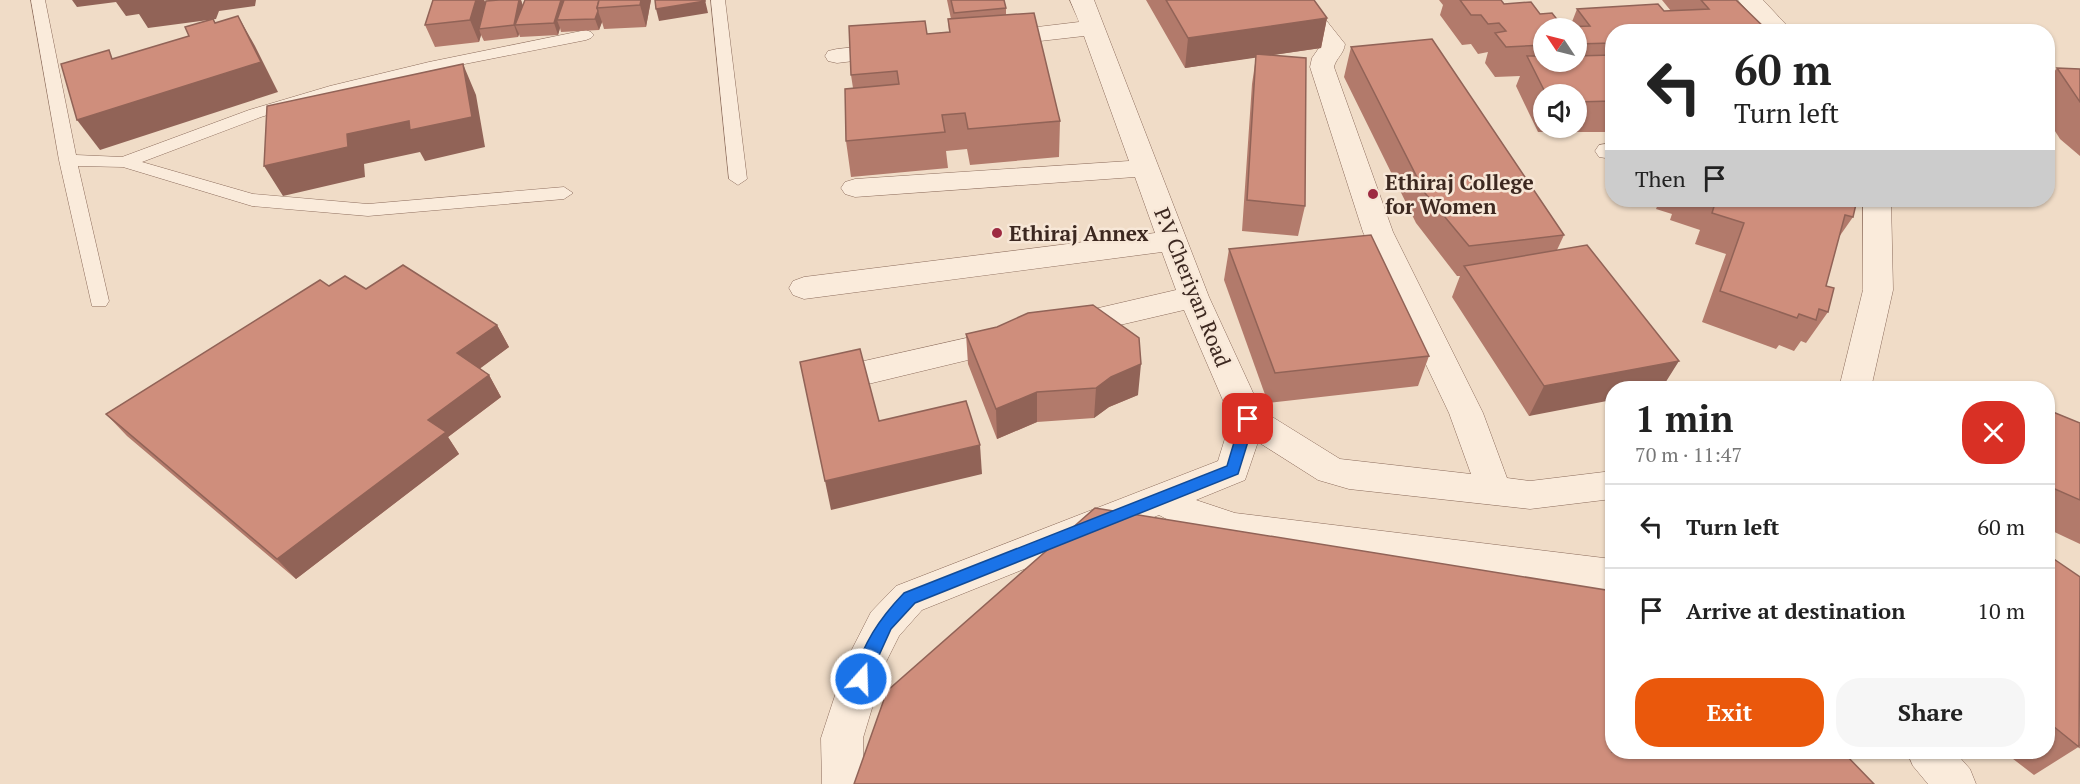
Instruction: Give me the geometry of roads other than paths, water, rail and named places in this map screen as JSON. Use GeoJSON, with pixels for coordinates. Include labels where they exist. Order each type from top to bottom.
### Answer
{"type":"FeatureCollection","features":[{"type":"Feature","properties":{"kind":"street"},"geometry":{"type":"LineString","coordinates":[[1298,0],[1334,44],[1332,52],[1324,58],[1322,67],[1378,232],[1466,413],[1488,472],[1492,490]]}},
{"type":"Feature","properties":{"kind":"street"},"geometry":{"type":"LineString","coordinates":[[1750,0],[1773,24]]}},
{"type":"Feature","properties":{"kind":"street"},"geometry":{"type":"LineString","coordinates":[[968,42],[1087,14]]}},
{"type":"Feature","properties":{"kind":"street","name":"P.V Cheriyan Road"},"geometry":{"type":"LineString","coordinates":[[1087,14],[1194,297],[1248,419]]}},
{"type":"Feature","properties":{"kind":"street"},"geometry":{"type":"LineString","coordinates":[[837,56],[920,47]]}},
{"type":"Feature","properties":{"kind":"street"},"geometry":{"type":"LineString","coordinates":[[855,188],[1146,168]]}},
{"type":"Feature","properties":{"kind":"street"},"geometry":{"type":"LineString","coordinates":[[1857,381],[1878,290],[1877,207]]}},
{"type":"Feature","properties":{"kind":"street"},"geometry":{"type":"LineString","coordinates":[[804,288],[1172,241]]}},
{"type":"Feature","properties":{"kind":"street"},"geometry":{"type":"LineString","coordinates":[[864,373],[1194,297]]}},
{"type":"Feature","properties":{"kind":"street"},"geometry":{"type":"LineString","coordinates":[[843,784],[842,738],[867,659],[885,624],[909,598],[1233,470],[1248,419],[1338,472],[1530,495],[1605,486]]}},
{"type":"Feature","properties":{"kind":"street"},"geometry":{"type":"LineString","coordinates":[[1160,498],[1198,518],[1234,528],[1605,574]]}},
{"type":"Feature","properties":{"kind":"street"},"geometry":{"type":"LineString","coordinates":[[1934,759],[1954,784]]}},
{"type":"Feature","properties":{"kind":"lane"},"geometry":{"type":"LineString","coordinates":[[38,0],[68,160],[99,301]]}},
{"type":"Feature","properties":{"kind":"lane"},"geometry":{"type":"LineString","coordinates":[[718,0],[738,179]]}},
{"type":"Feature","properties":{"kind":"lane"},"geometry":{"type":"LineString","coordinates":[[124,162],[249,115],[335,89],[447,62],[586,35]]}},
{"type":"Feature","properties":{"kind":"lane"},"geometry":{"type":"LineString","coordinates":[[68,160],[124,162],[252,200],[368,210],[564,193]]}},
{"type":"Feature","properties":{"kind":"place","name":"Ethiraj College for Women"},"geometry":{"type":"Point","coordinates":[1373,194]}},
{"type":"Feature","properties":{"kind":"place","name":"Ethiraj Annex"},"geometry":{"type":"Point","coordinates":[997,233]}}]}
